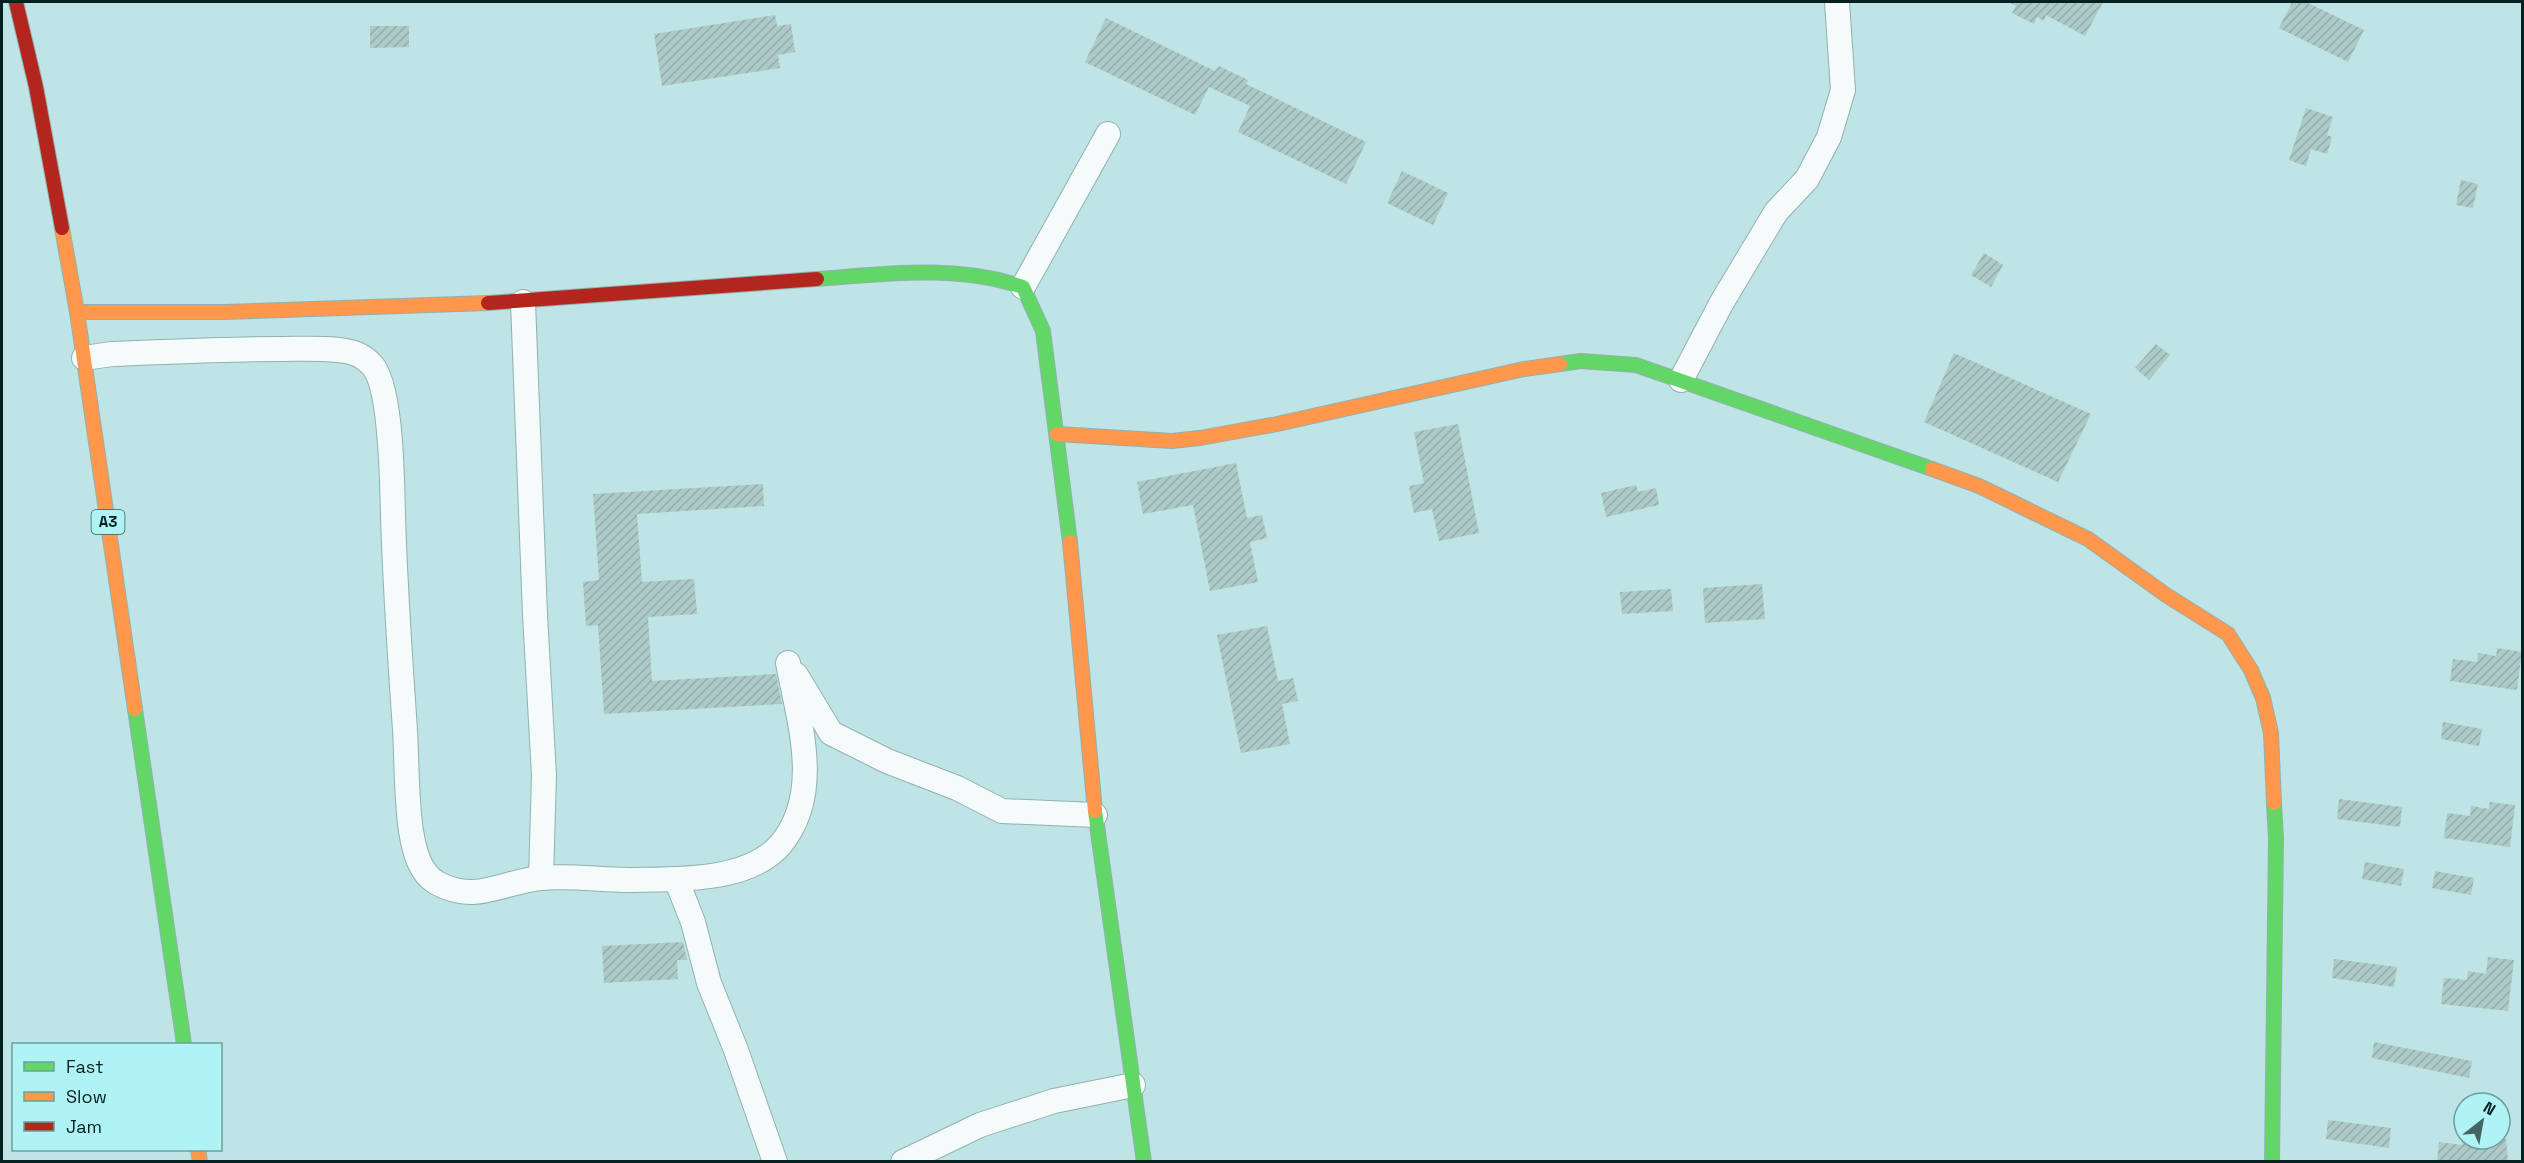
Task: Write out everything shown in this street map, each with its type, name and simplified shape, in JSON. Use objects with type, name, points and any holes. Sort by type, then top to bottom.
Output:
[{"type":"main road","name":"A3","points":[[16,2],[36,87],[77,312],[184,1043]]},
{"type":"main road","points":[[77,312],[224,312],[523,302],[692,286],[923,272],[1004,279],[1023,287],[1043,331],[1078,613],[1095,815],[1144,1161]]},
{"type":"main road","points":[[1057,434],[1172,441],[1200,438],[1277,424],[1524,369],[1581,362],[1636,365],[1979,486],[2088,539],[2228,634],[2251,670],[2263,698],[2271,733],[2276,838],[2272,1161]]},
{"type":"street","points":[[1681,380],[1722,302],[1776,212],[1807,179],[1829,137],[1842,90],[1837,2]]},
{"type":"street","points":[[1023,287],[1108,134]]},
{"type":"street","points":[[523,302],[535,615],[544,775],[541,878]]},
{"type":"street","points":[[84,358],[112,354],[302,349],[353,353],[374,366],[383,385],[392,467],[396,602],[411,830],[415,849],[425,875],[437,883],[458,891],[475,893],[541,878],[697,878],[742,869],[765,859],[782,843],[802,807],[806,784],[802,739],[788,663],[831,733],[887,760],[957,788],[1002,811],[1095,815]]},
{"type":"street","points":[[676,879],[693,922],[708,983],[736,1050],[775,1161]]},
{"type":"street","points":[[903,1161],[980,1125],[1054,1101],[1133,1085]]},
{"type":"building","points":[[2008,2],[2103,2],[2085,36],[2046,15],[2044,21],[2037,17],[2034,24],[2012,13],[2016,6]]},
{"type":"building","points":[[2292,2],[2306,2],[2364,30],[2348,62],[2279,28]]},
{"type":"building","points":[[775,15],[777,26],[791,24],[795,52],[778,55],[780,68],[662,86],[654,34]]},
{"type":"building","points":[[1106,18],[1215,71],[1219,66],[1248,80],[1246,84],[1366,142],[1346,184],[1238,132],[1250,106],[1209,87],[1195,115],[1085,62]]},
{"type":"building","points":[[370,26],[409,26],[409,47],[370,48]]},
{"type":"building","points":[[2306,108],[2333,117],[2327,135],[2332,137],[2327,154],[2311,149],[2306,166],[2289,160]]},
{"type":"building","points":[[1402,171],[1448,193],[1433,225],[1387,203]]},
{"type":"building","points":[[2461,180],[2478,184],[2473,208],[2456,205]]},
{"type":"building","points":[[1984,253],[2003,265],[1991,287],[1971,275]]},
{"type":"building","points":[[2156,344],[2170,355],[2149,380],[2135,368]]},
{"type":"building","points":[[1954,353],[2091,414],[2058,482],[1924,422]]},
{"type":"building","points":[[1458,424],[1479,533],[1439,541],[1432,509],[1414,513],[1409,486],[1424,483],[1414,432]]},
{"type":"building","points":[[1236,463],[1247,518],[1262,515],[1267,538],[1250,542],[1258,582],[1210,591],[1193,505],[1143,514],[1137,482]]},
{"type":"building","points":[[763,484],[764,506],[637,514],[642,582],[694,579],[697,614],[648,617],[652,681],[776,674],[782,704],[604,714],[598,625],[586,626],[583,582],[599,580],[593,494]]},
{"type":"building","points":[[1636,485],[1638,492],[1656,488],[1659,505],[1606,517],[1601,493]]},
{"type":"building","points":[[1762,584],[1765,619],[1705,623],[1703,588]]},
{"type":"building","points":[[1671,589],[1673,611],[1622,614],[1620,592]]},
{"type":"building","points":[[1267,626],[1278,681],[1293,678],[1298,701],[1282,704],[1290,744],[1241,753],[1217,635]]},
{"type":"building","points":[[2497,648],[2522,652],[2517,690],[2450,681],[2453,659],[2477,662],[2478,653],[2496,656]]},
{"type":"building","points":[[2443,722],[2482,729],[2479,746],[2441,739]]},
{"type":"building","points":[[2339,799],[2402,807],[2400,827],[2337,819]]},
{"type":"building","points":[[2490,802],[2515,805],[2510,847],[2444,838],[2447,813],[2470,816],[2471,806],[2489,809]]},
{"type":"building","points":[[2365,862],[2404,869],[2401,886],[2362,879]]},
{"type":"building","points":[[2435,871],[2474,878],[2471,895],[2432,888]]},
{"type":"building","points":[[683,942],[687,960],[677,960],[678,979],[604,983],[602,946]]},
{"type":"building","points":[[2488,957],[2514,960],[2508,1011],[2441,1004],[2444,978],[2467,980],[2468,971],[2486,974]]},
{"type":"building","points":[[2334,959],[2397,967],[2394,987],[2332,978]]},
{"type":"building","points":[[2374,1042],[2472,1061],[2469,1078],[2372,1058]]},
{"type":"building","points":[[2328,1120],[2391,1128],[2389,1148],[2326,1139]]},
{"type":"building","points":[[2439,1142],[2452,1144],[2452,1151],[2507,1151],[2508,1161],[2437,1161]]},
{"type":"traffic: fast","points":[[817,279],[895,273],[947,273],[972,275],[1023,287],[1043,331],[1070,542]]},
{"type":"traffic: fast","points":[[1560,364],[1581,361],[1636,365],[1932,469]]},
{"type":"traffic: fast","points":[[135,709],[184,1043]]},
{"type":"traffic: fast","points":[[2272,1162],[2276,838],[2274,803]]},
{"type":"traffic: fast","points":[[1095,811],[1144,1162]]},
{"type":"traffic: slow","points":[[62,228],[77,312],[135,709]]},
{"type":"traffic: slow","points":[[77,312],[224,312],[488,303]]},
{"type":"traffic: slow","points":[[1057,434],[1172,441],[1200,438],[1277,424],[1524,369],[1560,364]]},
{"type":"traffic: slow","points":[[1932,469],[1979,486],[2088,539],[2166,595],[2228,634],[2251,670],[2263,698],[2271,733],[2274,803]]},
{"type":"traffic: slow","points":[[1070,542],[1095,811]]},
{"type":"traffic: slow","points":[[198,1151],[200,1162]]},
{"type":"traffic: jam","points":[[16,2],[36,87],[62,228]]},
{"type":"traffic: jam","points":[[488,303],[817,279]]}]
